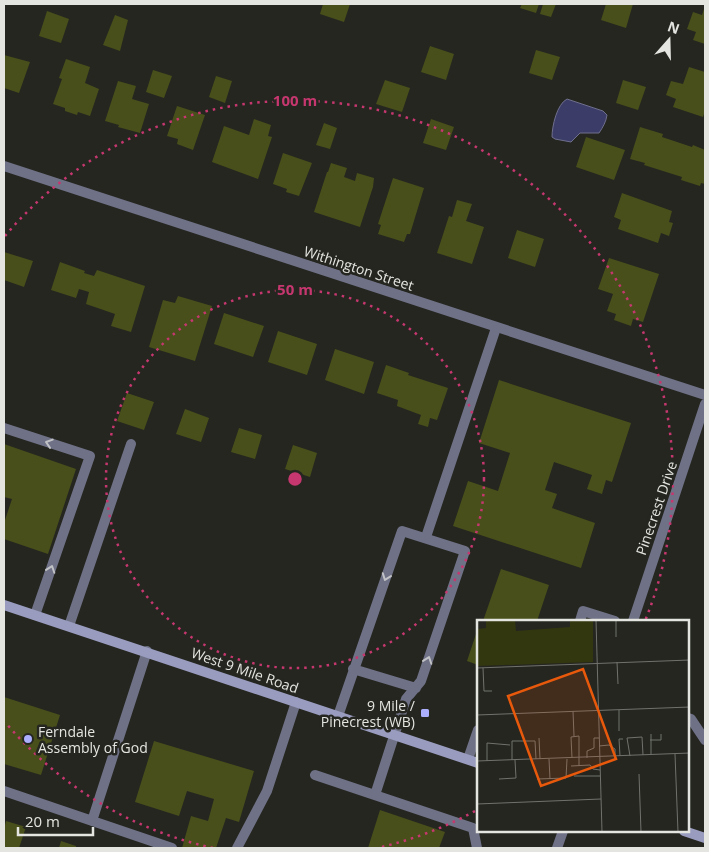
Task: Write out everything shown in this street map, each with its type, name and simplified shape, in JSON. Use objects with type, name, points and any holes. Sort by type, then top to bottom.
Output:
[{"type":"main road","name":"West 9 Mile Road","points":[[4,605],[473,761]]},
{"type":"main road","points":[[688,832],[705,837]]},
{"type":"street","name":"Withington Street","points":[[4,166],[705,395]]},
{"type":"street","points":[[426,537],[496,328]]},
{"type":"street","name":"Pinecrest Drive","points":[[633,620],[705,404]]},
{"type":"street","points":[[4,428],[90,456],[36,615]]},
{"type":"street","points":[[69,626],[131,444]]},
{"type":"street","points":[[338,716],[402,531],[426,537],[465,551],[421,682],[406,698],[376,795]]},
{"type":"street","points":[[580,620],[583,611],[612,620]]},
{"type":"street","points":[[92,821],[147,652]]},
{"type":"street","points":[[354,668],[416,688]]},
{"type":"street","points":[[237,848],[267,791],[296,702]]},
{"type":"street","points":[[689,718],[705,740]]},
{"type":"street","points":[[473,761],[477,736]]},
{"type":"street","points":[[315,775],[473,828],[477,848]]},
{"type":"street","points":[[4,791],[172,848]]},
{"type":"street","points":[[557,848],[563,832]]},
{"type":"shaded area","points":[[567,99],[603,111],[607,115],[599,133],[580,133],[571,142],[552,137],[554,121],[558,110]]},
{"type":"building","points":[[323,4],[350,4],[344,22],[320,14]]},
{"type":"building","points":[[522,4],[539,4],[536,13],[520,8]]},
{"type":"building","points":[[543,4],[556,4],[551,17],[540,14]]},
{"type":"building","points":[[606,4],[633,4],[626,28],[601,20]]},
{"type":"building","points":[[705,6],[705,44],[693,40],[696,32],[687,29],[693,12],[702,15]]},
{"type":"building","points":[[47,11],[69,19],[61,43],[39,36]]},
{"type":"building","points":[[115,15],[128,20],[120,51],[103,45]]},
{"type":"building","points":[[430,46],[454,54],[446,80],[421,72]]},
{"type":"building","points":[[536,50],[560,57],[552,80],[529,73]]},
{"type":"building","points":[[4,55],[30,62],[19,93],[4,88]]},
{"type":"building","points":[[66,59],[90,67],[85,83],[99,89],[90,116],[78,112],[77,115],[53,104],[62,79],[59,78]]},
{"type":"building","points":[[689,67],[705,72],[705,111],[703,117],[673,107],[676,99],[666,95],[671,81],[683,84]]},
{"type":"building","points":[[153,70],[172,76],[164,98],[146,92]]},
{"type":"building","points":[[216,76],[232,81],[225,103],[209,97]]},
{"type":"building","points":[[385,80],[410,88],[402,112],[376,104]]},
{"type":"building","points":[[623,80],[646,87],[638,110],[616,103]]},
{"type":"building","points":[[118,81],[136,86],[132,99],[149,104],[140,133],[105,121]]},
{"type":"building","points":[[177,106],[205,115],[193,150],[177,144],[178,139],[167,136]]},
{"type":"building","points":[[254,119],[271,125],[268,136],[272,137],[258,179],[212,162],[224,126],[249,135]]},
{"type":"building","points":[[431,119],[454,127],[446,150],[423,143]]},
{"type":"building","points":[[324,123],[337,128],[330,149],[316,145]]},
{"type":"building","points":[[640,127],[663,134],[662,137],[705,150],[705,184],[701,183],[700,186],[681,180],[682,177],[630,159]]},
{"type":"building","points":[[586,137],[625,150],[614,180],[576,167]]},
{"type":"building","points":[[283,153],[312,163],[299,196],[286,192],[287,189],[273,184]]},
{"type":"building","points":[[331,163],[347,168],[344,177],[355,181],[357,173],[374,178],[373,187],[360,227],[314,212]]},
{"type":"building","points":[[393,178],[424,188],[410,234],[407,234],[404,242],[378,234],[381,225],[378,224]]},
{"type":"building","points":[[622,193],[672,211],[669,222],[673,223],[669,236],[661,233],[658,243],[618,229],[621,220],[614,217]]},
{"type":"building","points":[[457,200],[472,204],[466,221],[484,227],[472,264],[437,253],[449,216],[452,217]]},
{"type":"building","points":[[517,230],[544,239],[535,267],[508,258]]},
{"type":"building","points":[[4,252],[33,261],[24,287],[4,280]]},
{"type":"building","points":[[609,258],[659,274],[643,322],[633,319],[631,326],[614,320],[616,314],[607,311],[613,294],[598,289]]},
{"type":"building","points":[[60,262],[94,276],[97,270],[145,286],[131,332],[111,326],[115,314],[86,304],[89,292],[79,289],[76,298],[51,290]]},
{"type":"building","points":[[178,296],[212,306],[195,361],[149,347],[163,300],[175,303]]},
{"type":"building","points":[[224,313],[264,326],[253,357],[214,344]]},
{"type":"building","points":[[278,331],[317,344],[307,375],[268,362]]},
{"type":"building","points":[[335,349],[374,362],[364,394],[325,380]]},
{"type":"building","points":[[386,365],[409,373],[408,375],[448,388],[437,420],[430,418],[428,427],[418,424],[421,415],[397,406],[398,400],[377,393]]},
{"type":"building","points":[[499,380],[631,423],[612,482],[606,480],[602,494],[587,489],[592,475],[554,462],[545,490],[557,494],[552,508],[595,523],[581,568],[453,526],[468,481],[498,491],[510,453],[479,443]]},
{"type":"building","points":[[127,393],[154,402],[144,430],[117,421]]},
{"type":"building","points":[[185,409],[209,418],[201,442],[176,434]]},
{"type":"building","points":[[239,428],[262,435],[255,459],[231,452]]},
{"type":"building","points":[[4,444],[76,469],[48,554],[4,539],[4,523],[12,499],[4,497]]},
{"type":"building","points":[[293,445],[317,453],[310,477],[285,469]]},
{"type":"building","points":[[501,569],[549,585],[537,620],[483,620]]},
{"type":"building","points":[[477,631],[477,665],[467,661]]},
{"type":"building","name":"Ferndale Assembly of God","points":[[4,697],[60,715],[41,775],[4,764]]},
{"type":"building","points":[[154,741],[254,771],[239,822],[226,818],[216,848],[182,848],[191,816],[208,821],[214,799],[187,791],[179,816],[135,802]]},
{"type":"building","points":[[380,810],[445,832],[439,848],[368,848]]},
{"type":"building","points":[[6,821],[26,827],[19,848],[4,848]]},
{"type":"building","points":[[61,841],[76,846],[76,848],[59,848]]},
{"type":"place","name":"9 Mile / Pinecrest (WB)","points":[[425,713]]},
{"type":"place","name":"Ferndale Assembly of God","points":[[28,739]]}]
